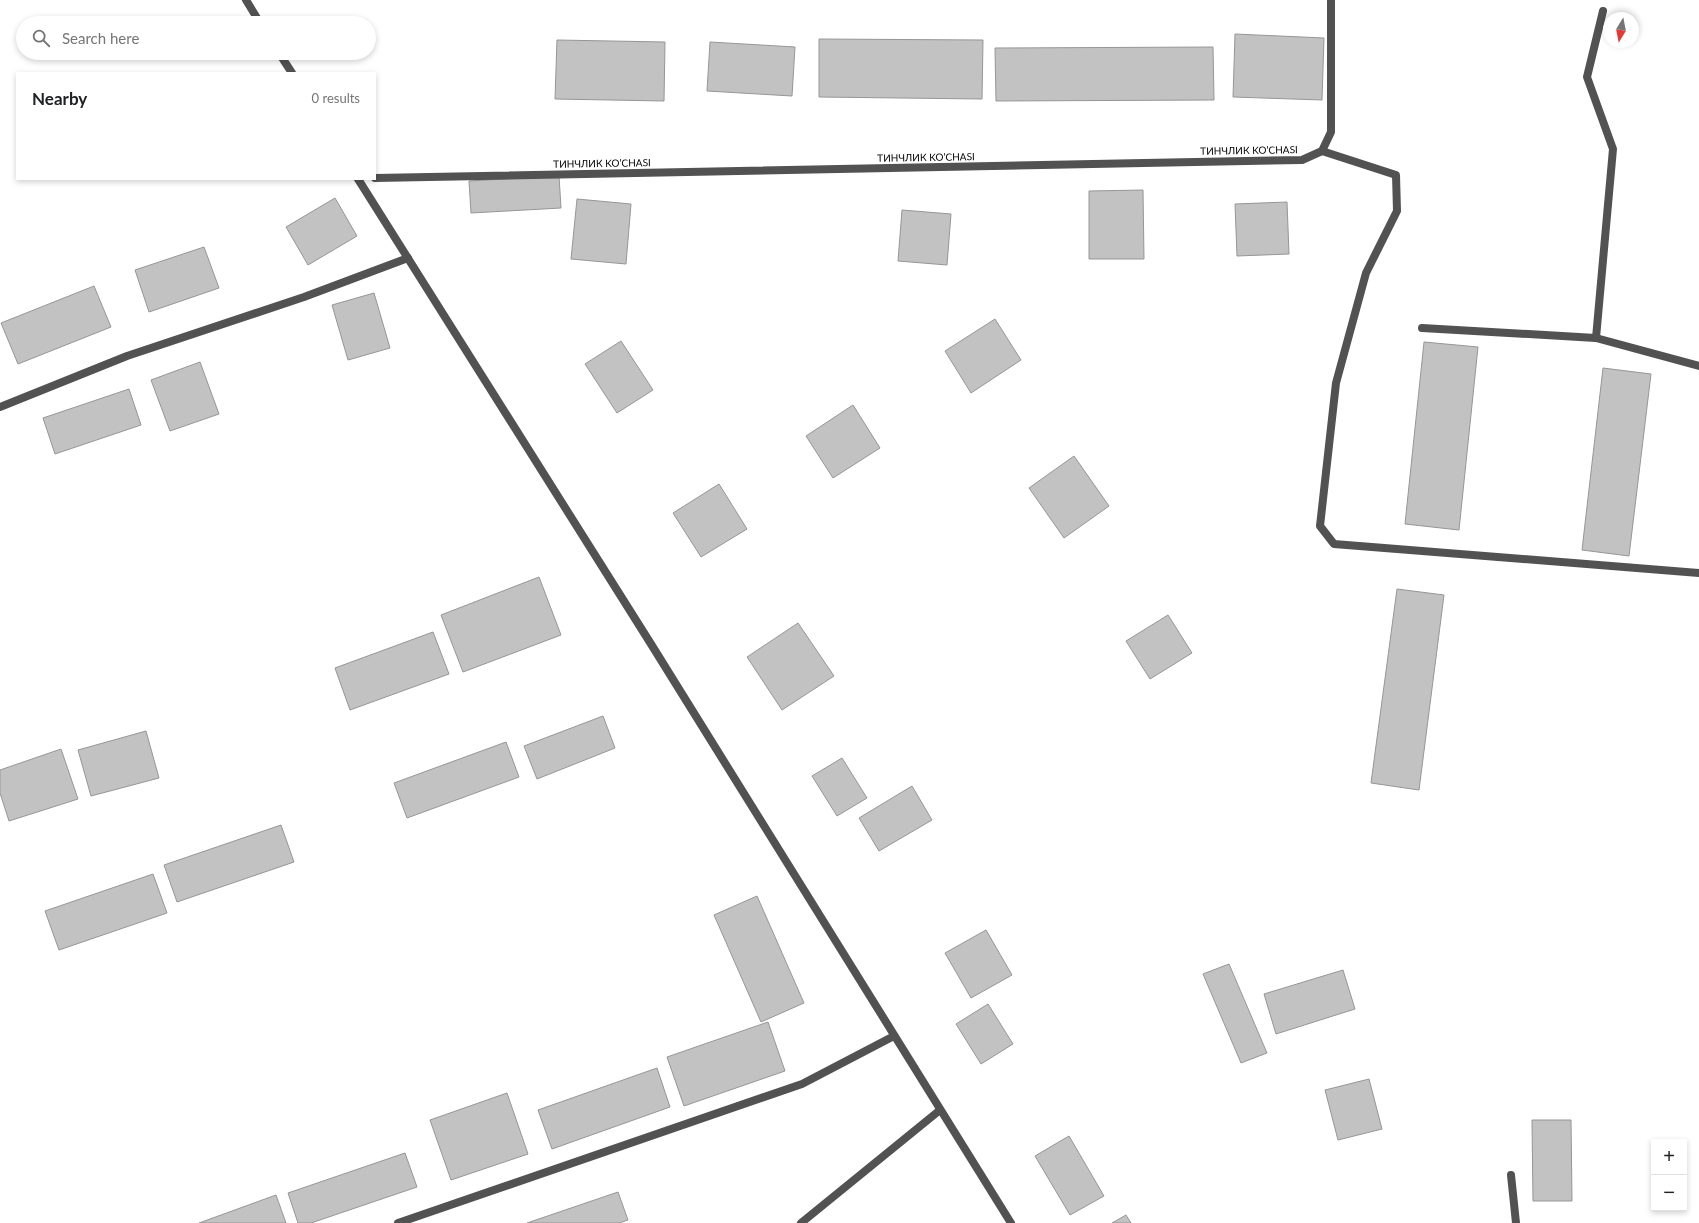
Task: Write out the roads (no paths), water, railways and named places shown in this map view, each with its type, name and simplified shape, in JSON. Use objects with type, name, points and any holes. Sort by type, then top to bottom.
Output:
[{"type":"street","points":[[246,0],[256,16]]},
{"type":"street","points":[[1330,0],[1330,132],[1322,151],[1396,175],[1397,211],[1366,273],[1336,383],[1320,526],[1334,544],[1699,573]]},
{"type":"street","points":[[1596,338],[1613,149],[1587,77],[1603,11]]},
{"type":"street","points":[[284,60],[291,72]]},
{"type":"street","name":"ТИНЧЛИК KO’CHASI","points":[[376,178],[1302,160],[1322,151]]},
{"type":"street","points":[[359,180],[1011,1223]]},
{"type":"street","points":[[0,407],[127,356],[304,297],[408,258]]},
{"type":"street","points":[[1422,328],[1596,338],[1699,366]]},
{"type":"street","points":[[398,1223],[802,1084],[894,1036]]},
{"type":"street","points":[[801,1223],[940,1110]]},
{"type":"street","points":[[1511,1175],[1516,1223]]}]
